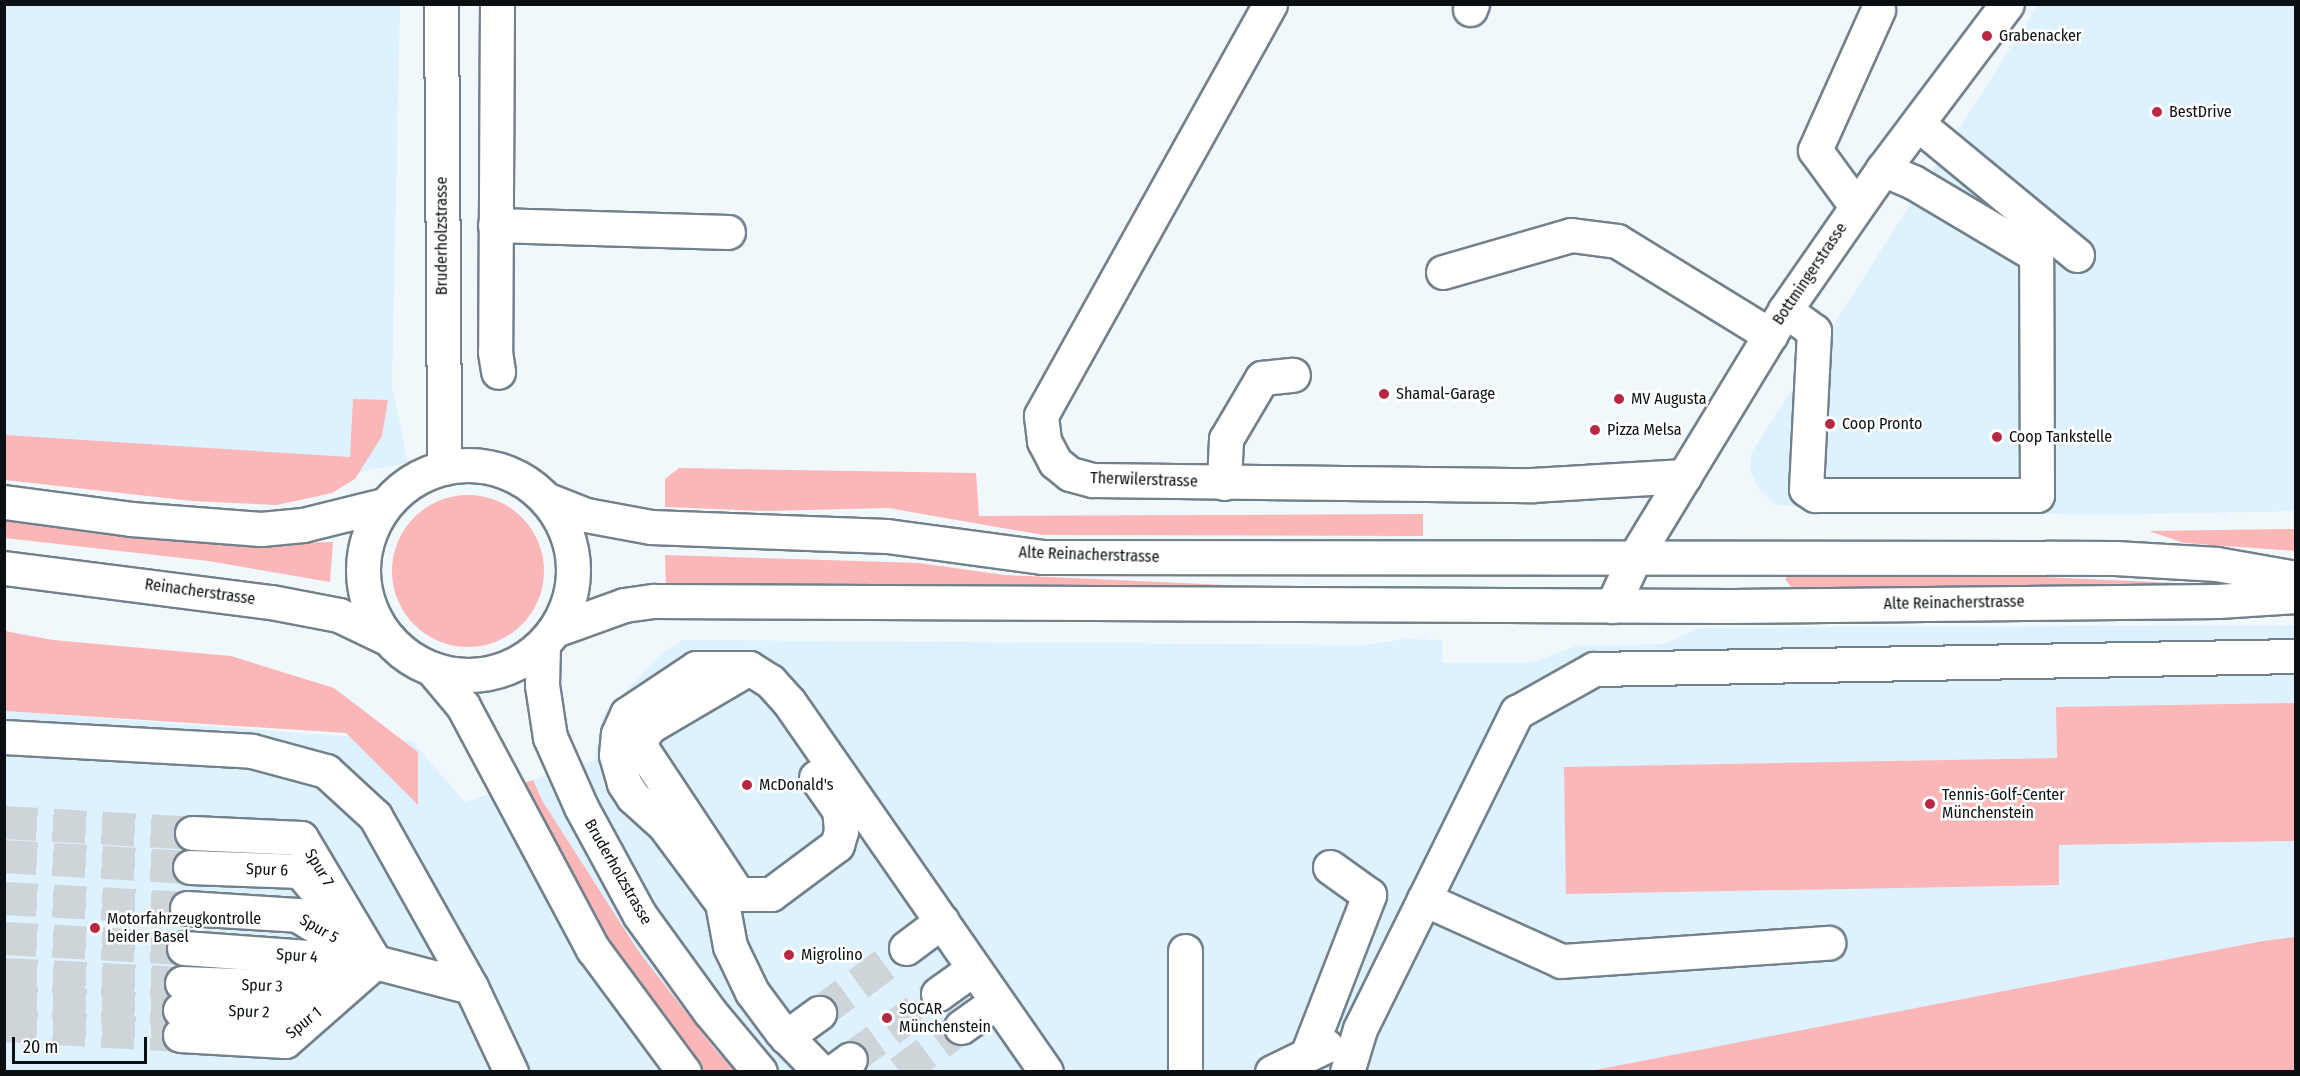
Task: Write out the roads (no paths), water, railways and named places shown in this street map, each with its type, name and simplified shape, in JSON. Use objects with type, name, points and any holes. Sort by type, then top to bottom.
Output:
[{"type":"main road","name":"Bruderholzstrasse","points":[[441,4],[444,468]]},
{"type":"main road","points":[[497,4],[495,352],[498,372]]},
{"type":"main road","name":"Therwilerstrasse","points":[[1269,4],[1041,416],[1044,441],[1055,462],[1070,474],[1094,480],[1224,483],[1532,485],[1599,483],[1685,476]]},
{"type":"main road","name":"Bottmingerstrasse","points":[[1635,557],[1778,322],[1856,206],[2007,4]]},
{"type":"main road","points":[[1856,206],[1815,150],[1878,10]]},
{"type":"main road","points":[[1918,124],[2078,255]]},
{"type":"main road","points":[[1443,272],[1571,235],[1617,241],[1778,322],[1814,331],[1806,489],[1815,495],[2037,495],[2036,255],[1913,182],[1883,169]]},
{"type":"main road","points":[[495,225],[728,232]]},
{"type":"main road","points":[[1224,483],[1226,439],[1262,378],[1293,375]]},
{"type":"main road","points":[[483,467],[520,477],[548,500],[568,537],[573,563],[566,611],[549,637],[504,669],[457,674],[432,669],[399,650],[375,617],[363,580],[368,539],[384,506],[404,487],[444,468],[483,467]]},
{"type":"main road","name":"Alte Reinacherstrasse","points":[[548,500],[586,515],[651,527],[887,536],[1042,557],[2115,558],[2217,564],[2295,578]]},
{"type":"main road","points":[[4,502],[131,519],[261,529],[303,525],[384,506]]},
{"type":"main road","points":[[1612,606],[1635,557]]},
{"type":"main road","name":"Reinacherstrasse","points":[[4,568],[272,602],[339,615],[389,639]]},
{"type":"main road","name":"Alte Reinacherstrasse","points":[[549,637],[624,605],[654,601],[1612,606],[2218,601],[2295,596]]},
{"type":"main road","name":"Bruderholzstrasse","points":[[549,637],[542,685],[548,729],[581,807],[639,914],[710,1012],[760,1071]]},
{"type":"main road","points":[[1347,1071],[1360,1029],[1517,712],[1594,669],[2295,656]]},
{"type":"main road","points":[[835,1067],[786,1036],[752,992],[730,946],[722,903],[664,825],[633,797],[616,755],[623,724],[640,702],[696,668],[749,668],[770,681],[789,702],[1046,1071]]},
{"type":"main road","points":[[749,668],[650,726],[641,738],[642,749],[738,894],[771,894],[837,845],[841,831],[839,810],[786,733],[783,720],[789,702]]},
{"type":"main road","points":[[432,669],[463,706],[593,949],[684,1071]]},
{"type":"main road","points":[[4,737],[252,751],[326,771],[375,816],[471,987],[511,1071]]},
{"type":"main road","name":"Spur 7","points":[[192,833],[301,838],[375,962]]},
{"type":"main road","name":"Spur 6","points":[[190,867],[300,871],[375,962]]},
{"type":"main road","points":[[1307,1055],[1369,895],[1330,867]]},
{"type":"main road","points":[[1424,899],[1561,961],[1828,943]]},
{"type":"main road","name":"Spur 5","points":[[187,908],[297,915],[375,962]]},
{"type":"main road","points":[[906,948],[942,921]]},
{"type":"main road","name":"Spur 4","points":[[184,948],[375,962]]},
{"type":"main road","points":[[1185,951],[1185,1071]]},
{"type":"main road","points":[[375,962],[471,987]]},
{"type":"main road","name":"Spur 2","points":[[180,1010],[289,1014],[375,962]]},
{"type":"main road","points":[[938,994],[974,968]]},
{"type":"main road","points":[[961,1027],[997,1001]]},
{"type":"main road","points":[[786,1036],[819,1013]]},
{"type":"main road","points":[[1272,1071],[1360,1029]]},
{"type":"tunnel","points":[[4,822],[192,833]]},
{"type":"tunnel","points":[[4,856],[190,867]]},
{"type":"tunnel","points":[[4,898],[187,908]]},
{"type":"tunnel","points":[[4,938],[184,948]]},
{"type":"tunnel","points":[[819,1013],[906,948]]},
{"type":"tunnel","points":[[4,974],[182,983]]},
{"type":"tunnel","points":[[850,1059],[938,994]]},
{"type":"tunnel","points":[[4,1000],[180,1010]]},
{"type":"tunnel","points":[[4,1025],[180,1035]]},
{"type":"tunnel","points":[[900,1072],[961,1027]]},
{"type":"place","name":"Grabenacker","points":[[1987,36]]},
{"type":"place","name":"BestDrive","points":[[2157,112]]},
{"type":"place","name":"Shamal-Garage","points":[[1384,394]]},
{"type":"place","name":"MV Augusta","points":[[1619,399]]},
{"type":"place","name":"Coop Pronto","points":[[1830,424]]},
{"type":"place","name":"Pizza Melsa","points":[[1595,430]]},
{"type":"place","name":"Coop Tankstelle","points":[[1997,437]]},
{"type":"place","name":"McDonald's","points":[[747,785]]},
{"type":"place","name":"Tennis-Golf-Center Münchenstein","points":[[1930,804]]},
{"type":"place","name":"Motorfahrzeugkontrolle beider Basel","points":[[95,928]]},
{"type":"place","name":"Migrolino","points":[[789,955]]},
{"type":"place","name":"SOCAR Münchenstein","points":[[887,1018]]}]
